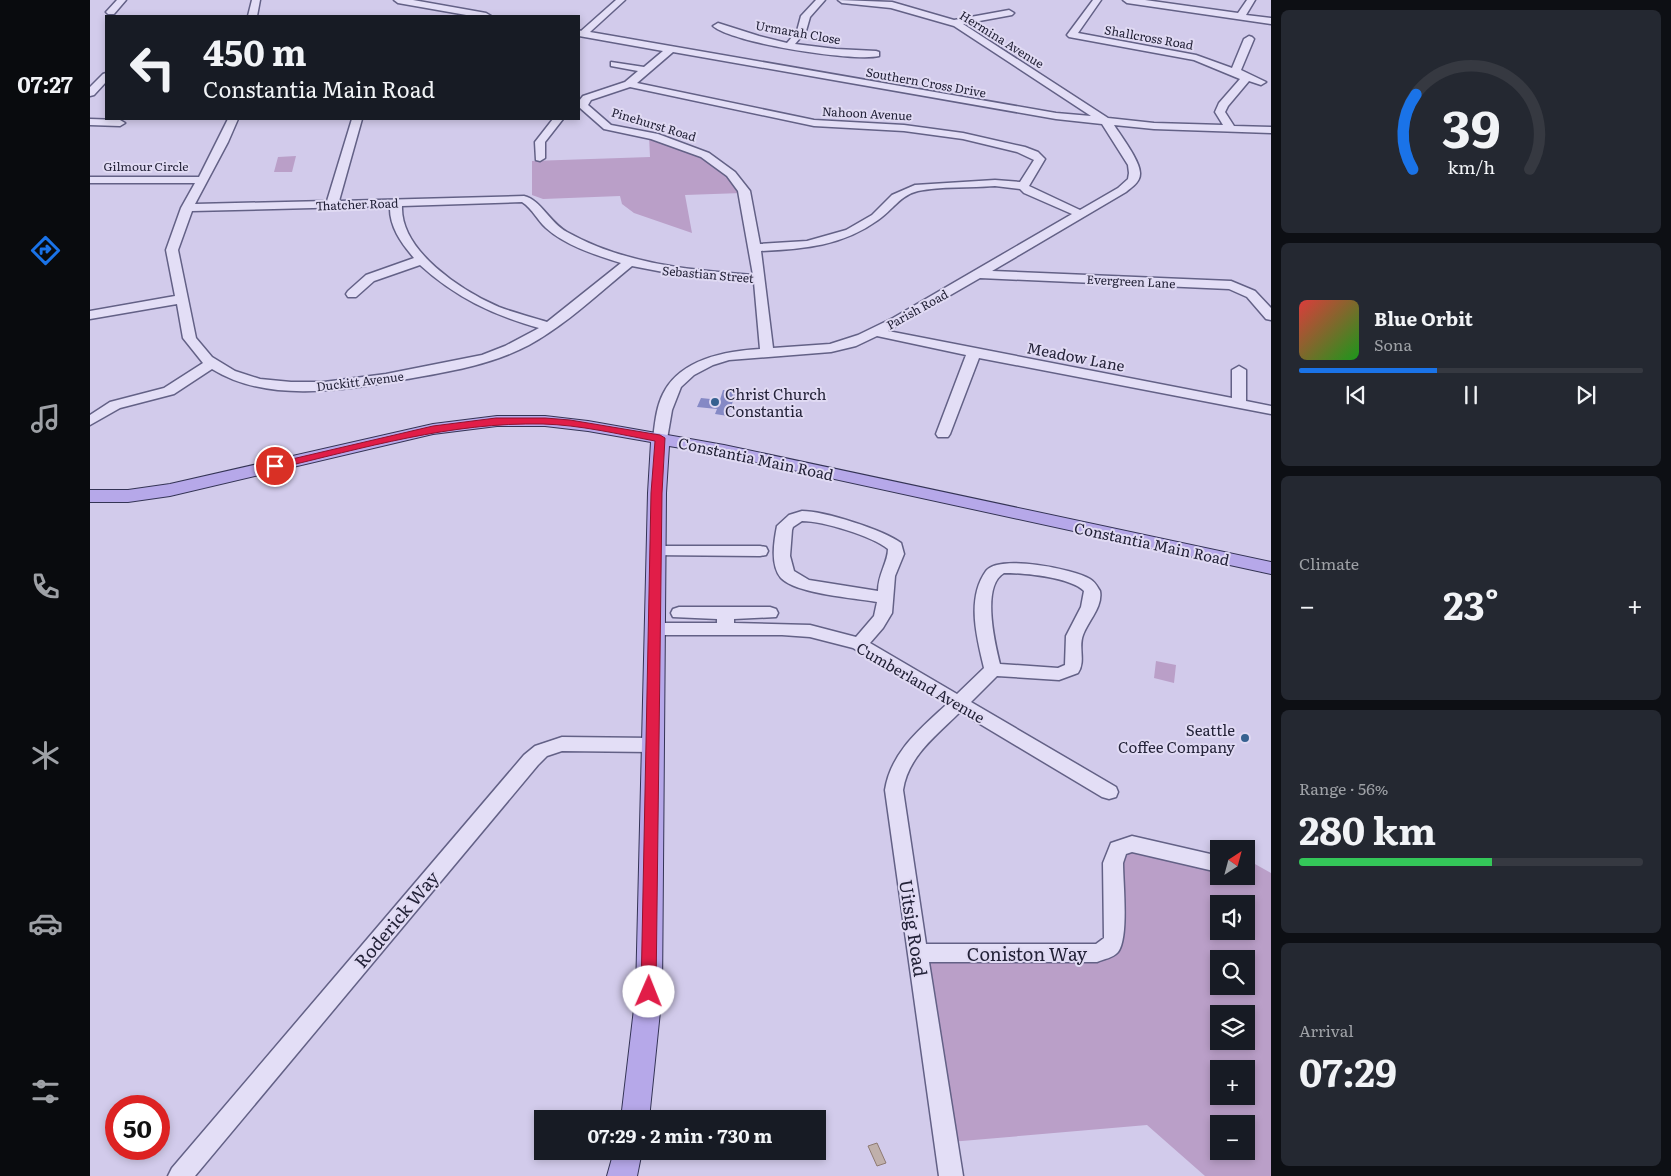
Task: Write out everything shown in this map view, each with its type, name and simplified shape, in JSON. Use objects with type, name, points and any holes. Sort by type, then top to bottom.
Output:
[{"type":"main road","name":"Constantia Main Road","points":[[90,496],[128,496],[170,490],[433,428],[473,423],[545,421],[588,426],[732,452],[1271,568]]},
{"type":"main road","points":[[636,1110],[649,992],[657,493],[660,438]]},
{"type":"main road","points":[[622,1176],[626,1160]]},
{"type":"street","points":[[110,12],[122,0]]},
{"type":"street","points":[[253,15],[256,0]]},
{"type":"street","points":[[398,0],[480,15]]},
{"type":"street","points":[[581,33],[621,0]]},
{"type":"street","points":[[790,45],[801,31],[806,16],[820,0]]},
{"type":"street","name":"Hermina Avenue","points":[[842,0],[892,5],[963,27],[1108,123]]},
{"type":"street","name":"Shallcross Road","points":[[1097,0],[1072,35],[1202,60],[1261,82]]},
{"type":"street","points":[[1127,0],[1271,21]]},
{"type":"street","points":[[1240,17],[1251,0]]},
{"type":"street","points":[[954,23],[1010,13]]},
{"type":"street","name":"Urmarah Close","points":[[718,26],[745,36],[790,45],[830,52],[876,54]]},
{"type":"street","name":"Southern Cross Drive","points":[[581,33],[1004,108],[1108,123],[1271,130]]},
{"type":"street","points":[[1231,129],[1220,112],[1223,105],[1246,79],[1236,71],[1249,39]]},
{"type":"street","name":"Pinehurst Road","points":[[670,49],[628,84],[588,98],[581,105],[606,126],[654,136],[684,146],[714,160],[731,174],[744,192],[746,199],[760,279],[767,352]]},
{"type":"street","points":[[614,64],[646,70]]},
{"type":"street","points":[[90,94],[105,77]]},
{"type":"street","name":"Nahoon Avenue","points":[[628,84],[814,122],[839,126],[918,129],[1013,146],[1033,152],[1040,159],[1023,186]]},
{"type":"street","name":"Duckitt Avenue","points":[[233,120],[224,142],[187,208],[172,250],[190,338],[202,356],[212,363],[244,378],[293,386],[332,386],[386,379],[472,362],[510,350],[548,326],[629,262]]},
{"type":"street","points":[[332,204],[357,120]]},
{"type":"street","points":[[540,158],[540,142],[557,120]]},
{"type":"street","points":[[90,122],[120,123]]},
{"type":"street","name":"Parish Road","points":[[660,438],[667,398],[674,385],[685,375],[707,362],[719,358],[767,352],[827,349],[846,344],[876,332],[1122,190],[1133,180],[1135,173],[1133,164],[1108,123]]},
{"type":"street","name":"Gilmour Circle","points":[[90,180],[202,180]]},
{"type":"street","points":[[754,248],[808,245],[844,236],[866,225],[896,197],[915,188],[982,183],[1023,186],[1028,191],[1081,214]]},
{"type":"street","name":"Thatcher Road","points":[[187,208],[527,200]]},
{"type":"street","name":"Sebastian Street","points":[[527,200],[547,224],[563,234],[593,249],[629,262],[675,272],[760,279]]},
{"type":"street","points":[[396,202],[396,221],[421,260],[480,302],[548,326]]},
{"type":"street","points":[[352,294],[370,278],[421,260]]},
{"type":"street","points":[[992,266],[1007,275]]},
{"type":"street","name":"Evergreen Lane","points":[[979,274],[1231,285],[1251,294],[1271,316]]},
{"type":"street","points":[[90,315],[182,298]]},
{"type":"street","name":"Meadow Lane","points":[[876,332],[908,340],[1271,410]]},
{"type":"street","points":[[943,434],[974,352]]},
{"type":"street","points":[[90,421],[115,405],[169,391],[212,363]]},
{"type":"street","points":[[1239,370],[1239,404]]},
{"type":"street","points":[[859,644],[881,618],[885,598],[887,576],[896,553],[892,544],[877,536],[813,517],[798,517],[785,526],[782,542],[784,569],[787,575],[806,585],[885,598]]},
{"type":"street","points":[[656,551],[760,551]]},
{"type":"street","points":[[999,569],[1019,569],[1075,578],[1089,586],[1093,600],[1074,636],[1072,643],[1075,663],[1072,669],[1058,674],[993,670],[984,629],[985,593],[993,573],[999,569]]},
{"type":"street","points":[[679,613],[726,621],[770,613]]},
{"type":"street","name":"Cumberland Avenue","points":[[655,629],[726,621],[810,631],[859,644],[1109,792]]},
{"type":"street","name":"Uitsig Road","points":[[951,1176],[894,790],[902,762],[910,750],[993,670]]},
{"type":"street","name":"Roderick Way","points":[[180,1176],[531,760],[541,751],[562,744],[653,745]]},
{"type":"street","name":"Coniston Way","points":[[918,953],[1103,951],[1113,944],[1114,938],[1113,863],[1118,849],[1132,844],[1210,862]]},
{"type":"shaded area","points":[[649,136],[701,156],[722,171],[742,193],[685,195],[692,233],[634,213],[622,204],[620,196],[543,199],[532,195],[532,161],[650,157]]},
{"type":"shaded area","points":[[296,156],[292,172],[274,172],[278,157]]},
{"type":"shaded area","points":[[1156,661],[1176,665],[1174,683],[1154,678]]},
{"type":"shaded area","points":[[1118,849],[1210,856],[1210,885],[1255,885],[1255,864],[1271,873],[1271,1176],[1205,1176],[1147,1125],[950,1142],[918,953],[1103,951]]},
{"type":"shaded area","points":[[877,1143],[886,1163],[877,1166],[868,1146]]},
{"type":"building","name":"Christ Church Constantia","points":[[723,390],[736,392],[728,416],[715,414],[717,409],[697,407],[701,398],[720,400]]},
{"type":"place","name":"Christ Church Constantia","points":[[715,402]]},
{"type":"place","name":"Seattle Coffee Company","points":[[1245,738]]},
{"type":"route","points":[[275,466],[433,428],[496,421],[518,420],[570,423],[660,438],[657,493],[649,992]]}]
